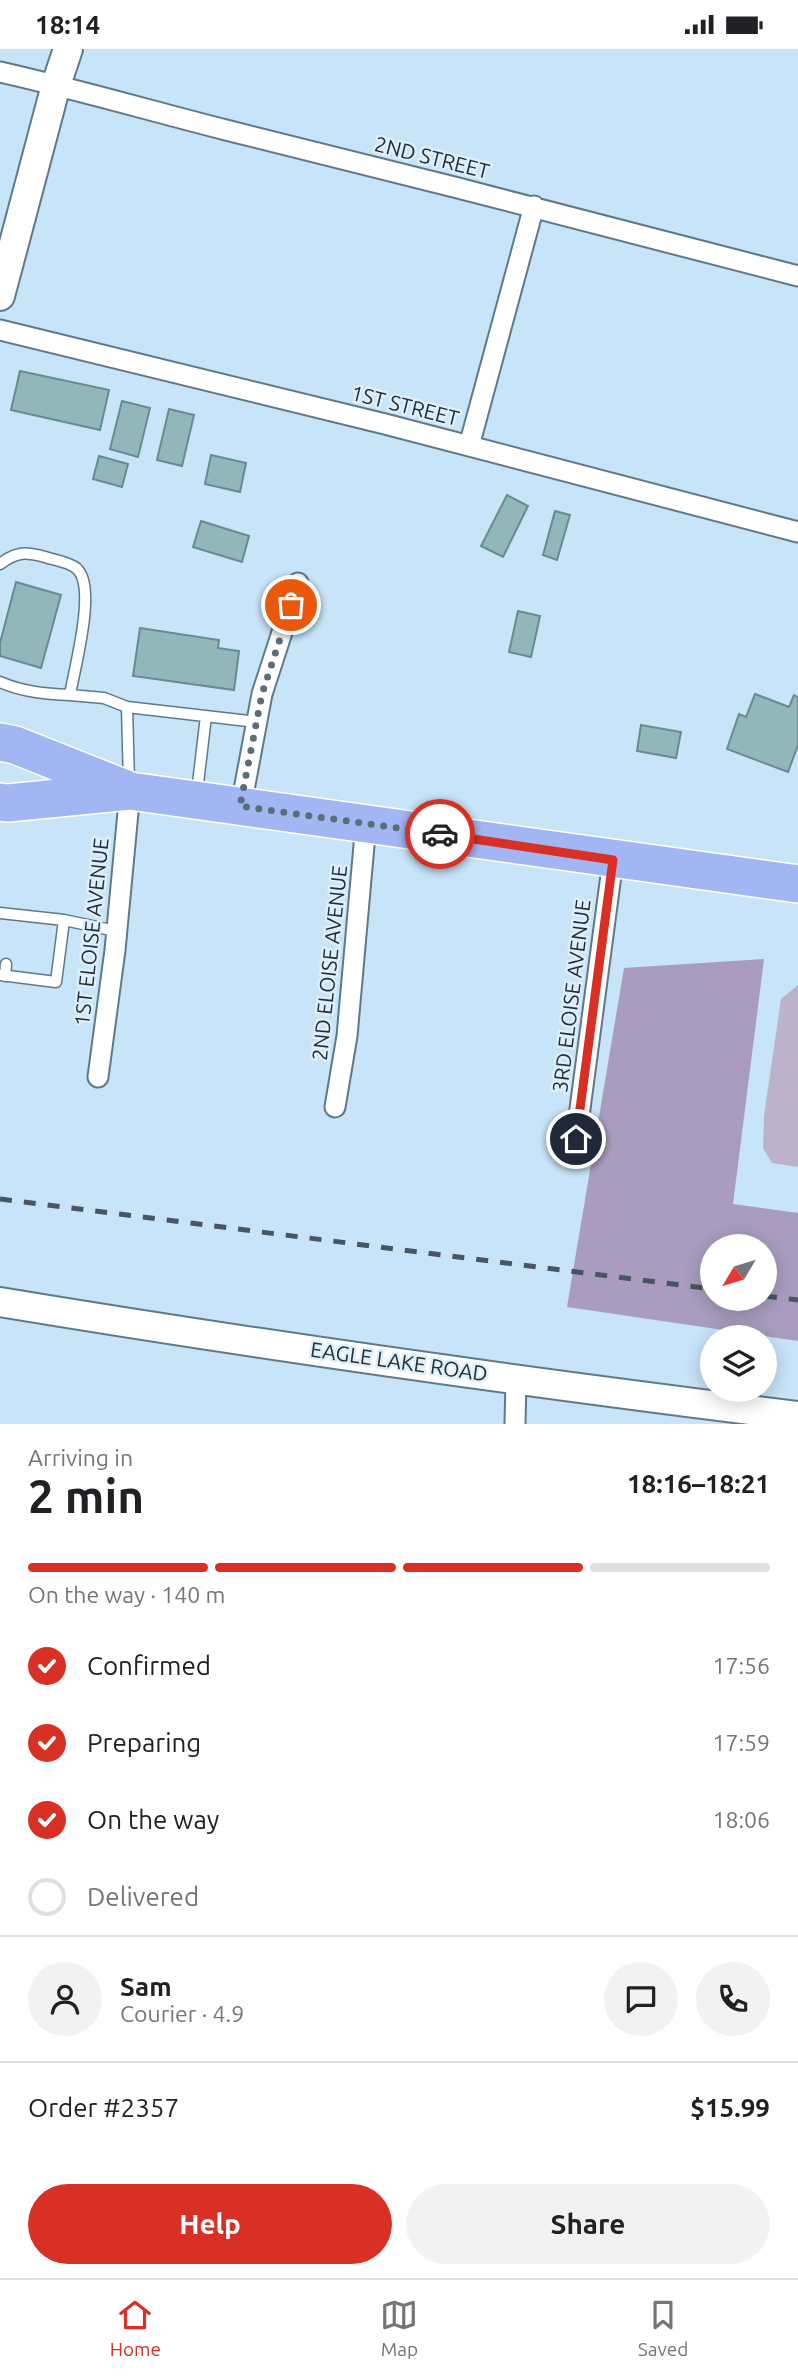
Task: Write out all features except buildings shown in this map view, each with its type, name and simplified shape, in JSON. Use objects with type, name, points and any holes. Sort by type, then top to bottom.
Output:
[{"type":"highway","points":[[0,742],[15,745],[130,791]]},
{"type":"highway","points":[[0,801],[8,803],[130,791],[798,884]]},
{"type":"street","points":[[0,296],[68,49]]},
{"type":"street","name":"2ND STREET","points":[[0,72],[798,276]]},
{"type":"street","points":[[469,446],[534,207]]},
{"type":"street","name":"1ST STREET","points":[[0,330],[469,446],[798,532]]},
{"type":"street","points":[[240,806],[262,694],[298,583]]},
{"type":"street","name":"1ST ELOISE AVENUE","points":[[98,1077],[130,791]]},
{"type":"street","name":"2ND ELOISE AVENUE","points":[[335,1107],[347,1036],[366,824]]},
{"type":"street","name":"3RD ELOISE AVENUE","points":[[576,1139],[613,860]]},
{"type":"street","name":"EAGLE LAKE ROAD","points":[[0,1302],[208,1336],[798,1416]]},
{"type":"street","points":[[515,1424],[516,1379]]},
{"type":"lane","points":[[0,563],[16,552],[26,552],[75,566],[84,577],[86,599],[70,695]]},
{"type":"lane","points":[[0,682],[14,688],[44,694],[104,698],[127,707],[257,722]]},
{"type":"lane","points":[[127,707],[130,791]]},
{"type":"lane","points":[[196,800],[206,716]]},
{"type":"lane","points":[[0,913],[13,920],[64,920],[116,931]]},
{"type":"lane","points":[[6,964],[3,975],[56,982],[64,920]]},
{"type":"shaded area","points":[[764,959],[733,1204],[798,1213],[798,1341],[777,1338],[777,1325],[700,1327],[567,1307],[624,968]]},
{"type":"shaded area","points":[[798,985],[798,1167],[772,1163],[763,1148],[764,1116],[781,999]]},
{"type":"railway","points":[[0,1199],[700,1287]]},
{"type":"railway","points":[[777,1297],[798,1300]]},
{"type":"way so far","points":[[291,605],[262,694],[240,806],[440,834]]},
{"type":"route","points":[[440,834],[613,860],[576,1139]]}]
